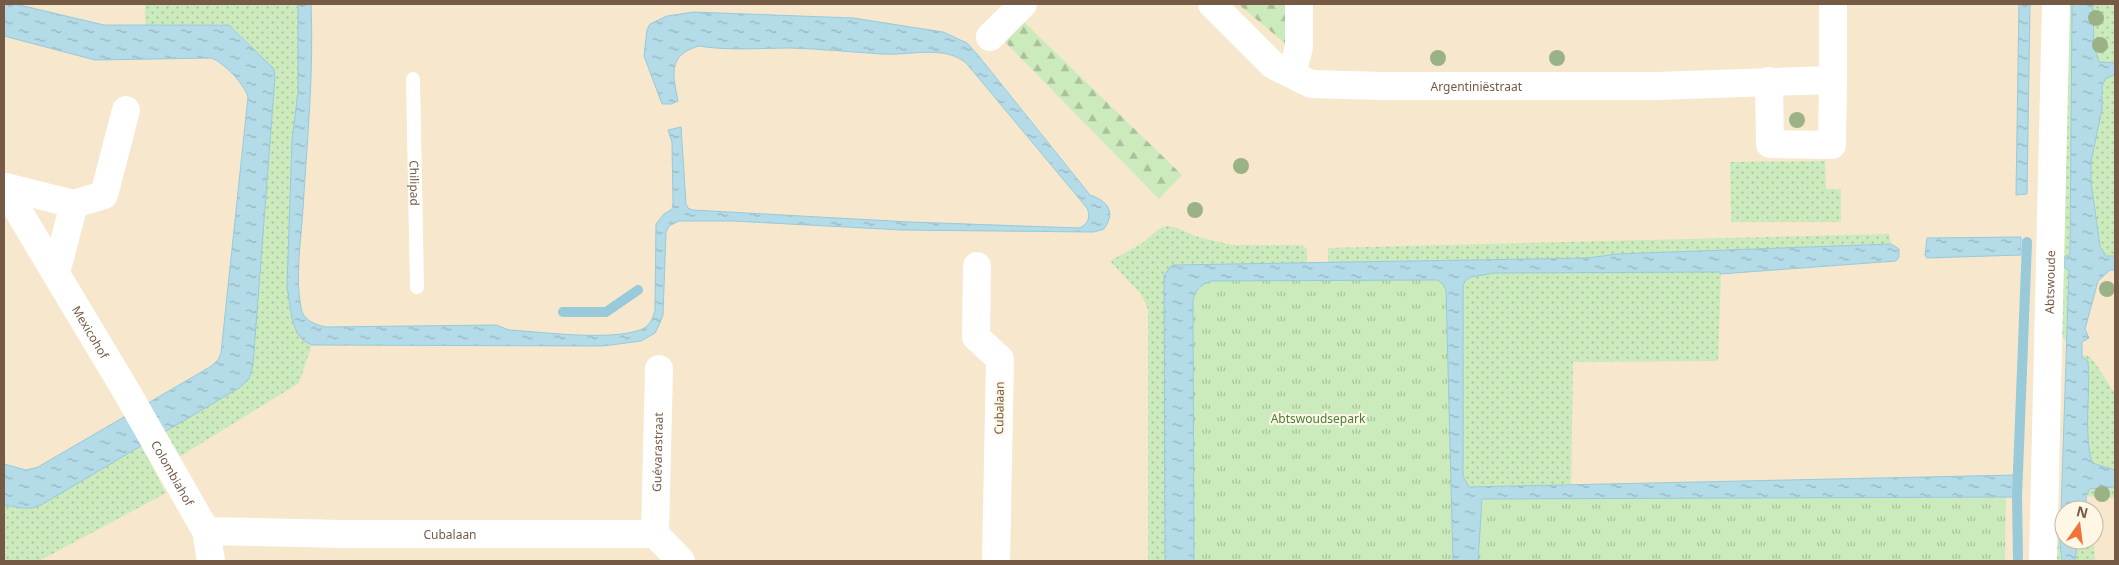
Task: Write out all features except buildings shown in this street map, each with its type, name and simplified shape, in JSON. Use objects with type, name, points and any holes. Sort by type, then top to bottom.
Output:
[{"type":"street","points":[[990,37],[1023,4]]},
{"type":"street","name":"Argentiniëstraat","points":[[1212,4],[1273,65],[1311,84],[1383,86],[1656,86],[1833,80]]},
{"type":"street","points":[[1292,74],[1299,47],[1299,4]]},
{"type":"street","points":[[1769,81],[1770,144],[1832,145],[1833,4]]},
{"type":"street","name":"Abtswoude","points":[[2043,561],[2056,4]]},
{"type":"street","name":"Mexicohof","points":[[5,187],[74,204],[104,195],[126,110]]},
{"type":"street","name":"Mexicohof","points":[[5,187],[125,389]]},
{"type":"street","points":[[56,273],[74,204]]},
{"type":"street","name":"Cubalaan","points":[[977,266],[976,338],[1000,358],[996,561]]},
{"type":"street","name":"Guévarastraat","points":[[655,534],[660,369]]},
{"type":"street","name":"Colombiahof","points":[[125,389],[206,530],[211,561]]},
{"type":"street","name":"Cubalaan","points":[[206,530],[344,534],[655,534]]},
{"type":"street","points":[[655,534],[681,561]]},
{"type":"lane","name":"Chilipad","points":[[413,79],[417,287]]},
{"type":"shaded area","points":[[4,4],[2115,4],[2115,561],[4,561]]},
{"type":"green space","points":[[145,4],[298,4],[298,92],[292,140],[287,287],[304,341],[312,345],[299,383],[179,457],[164,432],[252,371],[275,77],[274,69],[232,27],[223,24],[145,25]]},
{"type":"green space","points":[[1238,4],[1287,4],[1286,44]]},
{"type":"green space","points":[[2063,4],[2072,4],[2070,254],[2064,257],[2069,270],[2067,341],[2059,336]]},
{"type":"green space","points":[[2093,4],[2115,4],[2115,63],[2099,62],[2094,47]]},
{"type":"green space","points":[[1024,22],[1182,175],[1159,199],[1005,42]]},
{"type":"green space","points":[[2111,75],[2115,75],[2115,256],[2106,256],[2100,246],[2091,182],[2091,162],[2102,109],[2102,86]]},
{"type":"green space","points":[[1825,161],[1826,189],[1841,189],[1841,222],[1731,222],[1730,162]]},
{"type":"green space","points":[[1167,226],[1198,237],[1232,245],[1303,245],[1307,250],[1307,263],[1177,264],[1165,272],[1165,561],[1148,561],[1148,309],[1141,294],[1110,261],[1141,244],[1160,228]]},
{"type":"green space","points":[[1889,234],[1891,244],[1617,254],[1588,258],[1328,263],[1328,248]]},
{"type":"green space","name":"Abtswoudsepark","points":[[1449,269],[1457,493],[2006,487],[2005,561],[1179,561],[1181,274]]},
{"type":"green space","points":[[1721,272],[1718,361],[1573,362],[1571,484],[1469,488],[1463,476],[1463,286],[1468,279],[1495,273]]},
{"type":"green space","points":[[2085,355],[2090,357],[2096,364],[2115,394],[2115,470],[2092,463],[2088,438],[2088,361],[2082,357]]},
{"type":"green space","points":[[141,445],[166,493],[39,561],[4,561],[4,505],[32,508]]},
{"type":"green space","points":[[2115,487],[2115,498],[2086,496],[2087,492],[2095,488]]},
{"type":"green space","points":[[2054,513],[2054,550],[2062,550],[2062,561],[2052,561]]},
{"type":"green space","points":[[2077,550],[2094,550],[2095,561],[2075,561]]},
{"type":"water","points":[[4,4],[15,4],[104,25],[229,25],[274,69],[275,77],[253,365],[249,379],[239,388],[41,505],[32,508],[4,505],[4,464],[26,470],[38,467],[210,367],[218,360],[221,353],[248,97],[233,74],[222,64],[211,58],[95,60],[4,36]]},
{"type":"water","points":[[298,4],[311,4],[312,55],[298,284],[304,316],[322,326],[496,325],[509,330],[594,335],[611,335],[643,329],[650,322],[655,310],[656,224],[664,214],[672,209],[673,203],[672,142],[668,130],[681,127],[686,204],[692,210],[910,222],[1079,228],[1085,225],[1088,220],[1087,208],[967,64],[948,54],[927,52],[882,54],[802,48],[733,49],[699,46],[689,50],[677,61],[674,75],[678,101],[671,104],[662,104],[644,56],[647,30],[650,24],[667,16],[694,12],[853,18],[943,32],[967,43],[1090,195],[1106,204],[1110,212],[1108,223],[1104,229],[1094,232],[902,230],[733,221],[679,221],[669,226],[666,232],[663,315],[655,333],[641,341],[603,346],[312,345],[304,341],[297,333],[292,319],[287,287],[292,140],[298,92]]},
{"type":"water","points":[[2019,4],[2030,4],[2027,194],[2016,195]]},
{"type":"water","points":[[2072,4],[2093,4],[2094,47],[2099,62],[2115,63],[2115,75],[2106,78],[2102,86],[2102,109],[2091,162],[2091,182],[2100,246],[2106,256],[2115,256],[2115,270],[2110,270],[2098,281],[2085,329],[2089,338],[2082,342],[2082,357],[2088,361],[2088,438],[2092,463],[2115,470],[2115,487],[2090,489],[2086,496],[2086,500],[2061,500],[2069,270],[2064,267],[2064,257],[2070,254]]},
{"type":"water","points":[[2021,237],[2021,255],[1927,258],[1925,255],[1927,238]]},
{"type":"water","points":[[1891,244],[1899,249],[1899,257],[1896,261],[1720,274],[1720,272],[1495,273],[1471,277],[1465,281],[1463,286],[1463,476],[1469,487],[2016,475],[2017,497],[1482,499],[1478,561],[1453,561],[1446,290],[1442,283],[1437,280],[1212,281],[1200,287],[1193,300],[1194,561],[1165,561],[1164,275],[1172,265],[1588,258],[1617,254]]},
{"type":"water","points":[[2061,550],[2077,550],[2075,561],[2062,561]]},
{"type":"waterway","points":[[2018,558],[2017,497],[2027,242]]},
{"type":"waterway","points":[[563,312],[606,312],[638,290]]}]
